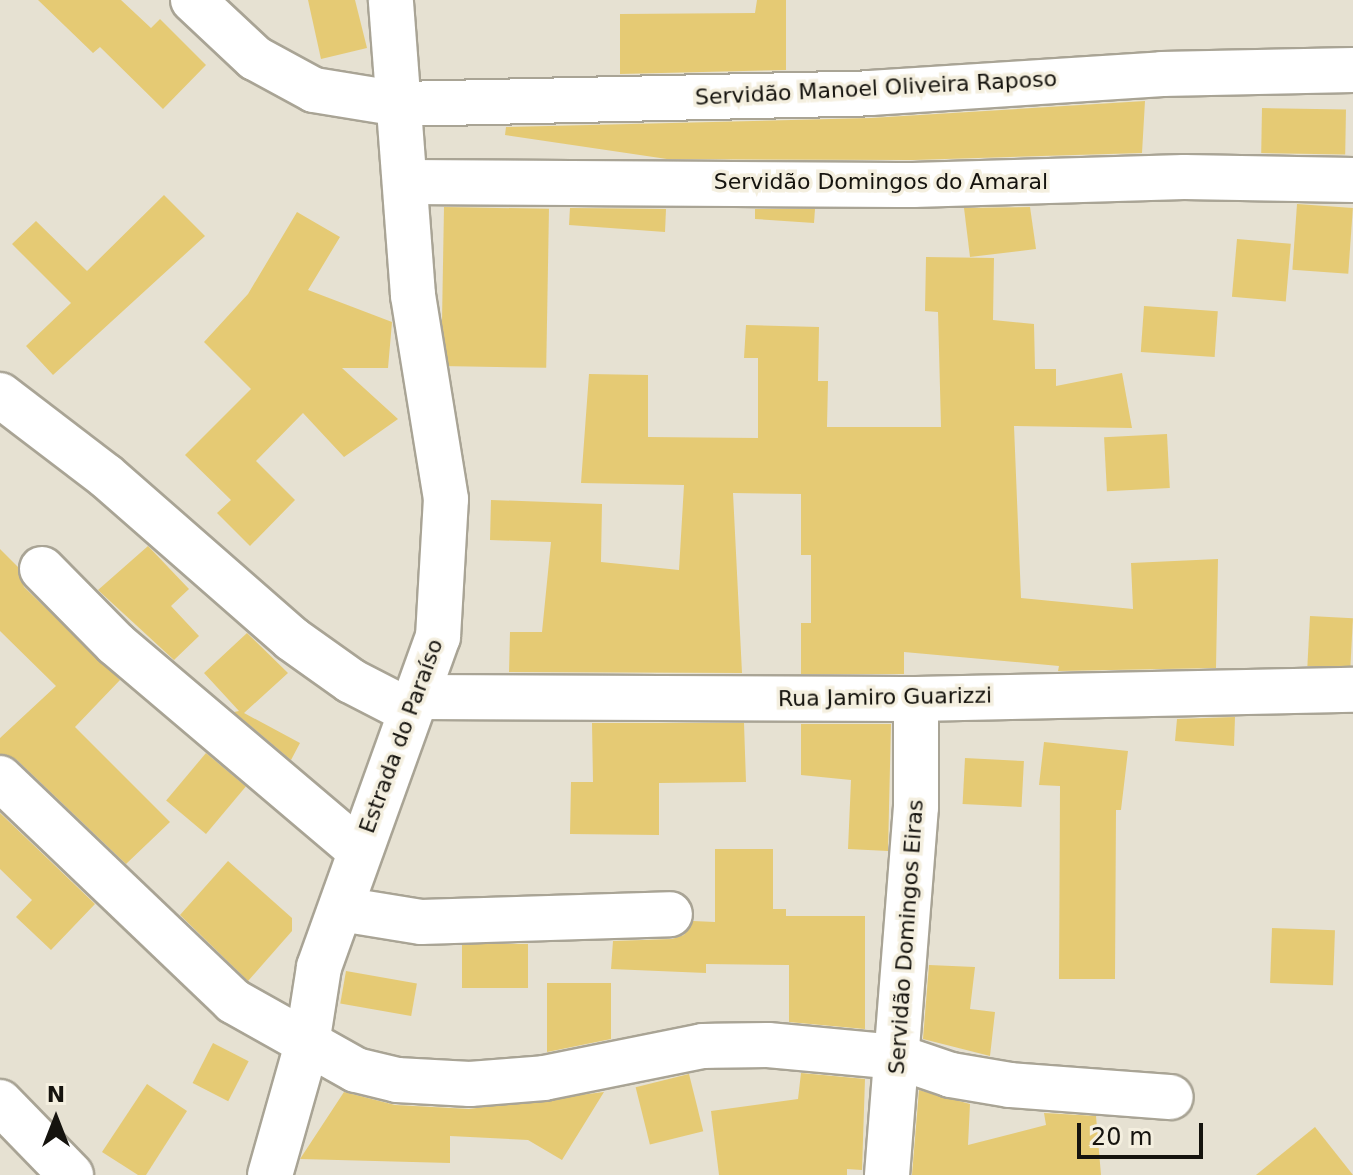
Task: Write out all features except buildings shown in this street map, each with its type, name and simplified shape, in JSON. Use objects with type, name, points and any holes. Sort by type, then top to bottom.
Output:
[{"type":"street","name":"Servidão Manoel Oliveira Raposo","points":[[193,0],[255,58],[314,90],[400,104],[870,93],[1162,74],[1353,70]]},
{"type":"street","name":"Estrada do Paraíso","points":[[270,1175],[307,1044],[319,967],[438,637],[446,499],[413,295],[408,182],[391,0]]},
{"type":"street","name":"Servidão Domingos do Amaral","points":[[408,182],[913,185],[1184,177],[1353,180]]},
{"type":"street","points":[[0,395],[106,476],[292,639],[351,681],[412,704]]},
{"type":"street","points":[[42,569],[116,644],[360,851]]},
{"type":"street","name":"Rua Jamiro Guarizzi","points":[[412,704],[916,699],[1353,690]]},
{"type":"street","name":"Servidão Domingos Eiras","points":[[887,1175],[916,807],[916,699]]},
{"type":"street","points":[[0,778],[233,1001],[356,1070],[397,1080],[470,1084],[544,1078],[703,1046],[768,1045],[898,1057],[951,1075],[1010,1085],[1171,1097]]},
{"type":"street","points":[[341,909],[421,922],[670,914]]},
{"type":"street","points":[[0,1102],[71,1175]]}]
